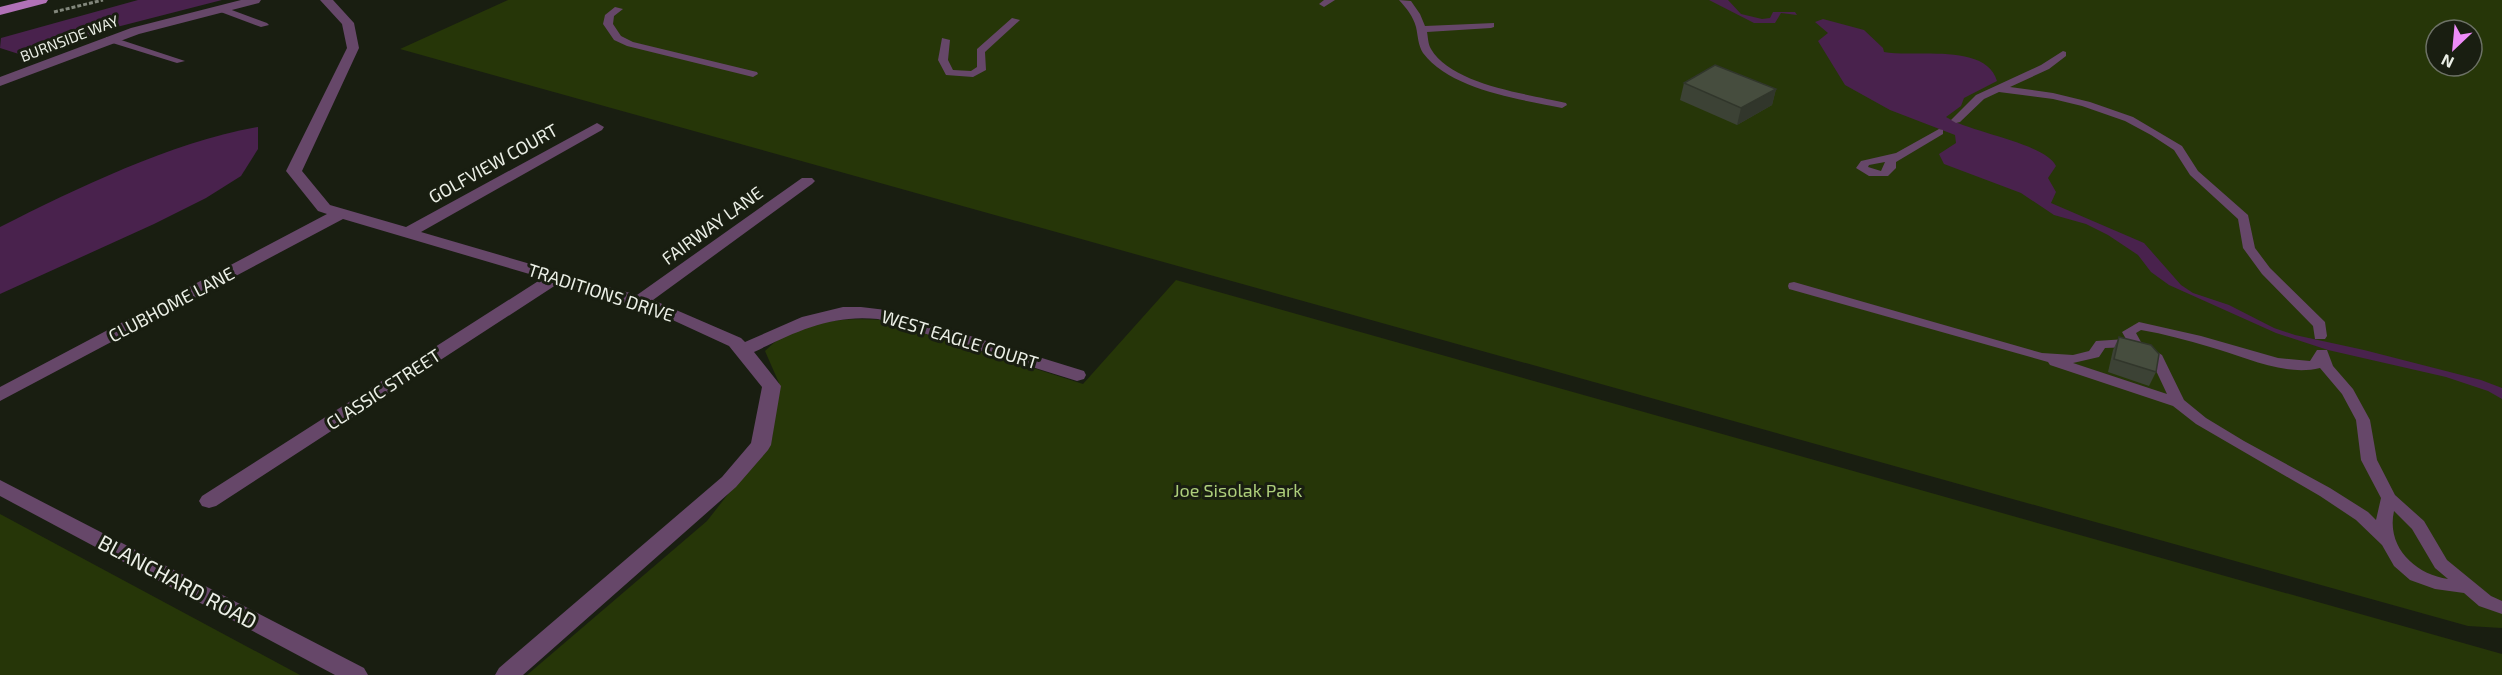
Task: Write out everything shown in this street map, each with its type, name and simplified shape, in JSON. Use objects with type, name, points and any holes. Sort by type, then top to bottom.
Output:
[{"type":"main road","points":[[0,11],[42,0]]},
{"type":"street","name":"BURNSIDE WAY","points":[[0,82],[109,39],[255,0]]},
{"type":"street","name":"TRADITIONS DRIVE","points":[[326,0],[348,23],[354,48],[294,171],[324,208],[658,307],[735,342],[772,386],[761,445],[729,482],[507,675]]},
{"type":"street","name":"GOLFVIEW COURT","points":[[407,233],[597,127]]},
{"type":"street","name":"FAIRWAY LANE","points":[[640,301],[807,181]]},
{"type":"street","name":"CLUBHOME LANE","points":[[0,395],[341,213]]},
{"type":"street","name":"CLASSIC STREET","points":[[209,501],[556,277]]},
{"type":"street","name":"WEST EAGLE COURT","points":[[742,351],[814,318],[843,311],[864,311],[1077,375]]},
{"type":"street","name":"BLANCHARD ROAD","points":[[0,487],[356,675]]},
{"type":"lane","points":[[1404,0],[1413,8],[1426,50],[1437,63],[1450,72],[1488,86],[1562,105]]},
{"type":"lane","points":[[221,9],[264,25]]},
{"type":"lane","points":[[618,9],[610,15],[608,24],[617,38],[639,46],[753,74]]},
{"type":"lane","points":[[945,40],[943,60],[950,73],[973,74],[982,68],[980,51],[1015,20]]},
{"type":"lane","points":[[1421,29],[1491,25]]},
{"type":"lane","points":[[109,39],[180,61]]},
{"type":"lane","points":[[1956,120],[1980,97],[2045,66],[2063,54]]},
{"type":"lane","points":[[1998,89],[2053,96],[2086,104],[2129,119],[2178,148],[2194,173],[2244,218],[2249,248],[2266,271],[2320,325],[2320,336]]},
{"type":"lane","points":[[1900,155],[1939,132]]},
{"type":"lane","points":[[1794,286],[2042,357],[2178,403],[2201,421],[2325,492],[2362,516],[2387,541],[2400,565],[2414,576],[2447,586],[2468,587]]},
{"type":"lane","points":[[2178,403],[2157,358],[2135,344],[2129,332],[2139,326],[2165,330],[2266,360],[2299,367],[2315,365],[2322,353],[2326,367],[2348,392],[2363,420],[2369,460],[2389,498],[2418,525],[2441,564],[2485,601],[2502,608]]},
{"type":"lane","points":[[2042,357],[2073,359],[2094,354],[2101,344],[2135,344]]},
{"type":"lane","points":[[2387,541],[2384,520],[2389,498]]},
{"type":"green space","points":[[508,0],[2502,0],[2502,628],[2468,626],[400,49]]},
{"type":"green space","name":"Joe Sisolak Park","points":[[1176,280],[2502,654],[2502,675],[527,675],[707,521],[772,438],[779,383],[765,351],[790,333],[820,323],[852,319],[883,320],[1083,384]]},
{"type":"green space","points":[[0,514],[300,675],[0,675]]},
{"type":"shaded area","points":[[138,0],[222,0],[109,29],[39,54],[22,55],[0,48],[1,38]]},
{"type":"shaded area","points":[[1709,0],[1728,0],[1741,14],[1762,19],[1770,18],[1773,12],[1795,12],[1797,15],[1781,13],[1775,23],[1754,23]]},
{"type":"shaded area","points":[[1823,19],[1864,30],[1883,48],[1884,52],[1964,56],[1979,61],[1990,69],[1997,81],[1964,98],[1961,106],[1946,117],[1957,123],[2023,145],[2049,158],[2056,166],[2048,178],[2056,192],[2051,203],[2144,243],[2181,285],[2193,293],[2229,305],[2274,328],[2295,335],[2481,380],[2502,388],[2502,399],[2488,391],[2446,377],[2328,350],[2276,333],[2169,285],[2151,272],[2138,255],[2108,235],[2086,224],[2054,215],[2021,193],[1944,164],[1939,154],[1956,143],[1955,135],[1890,110],[1845,85],[1818,41],[1828,33],[1815,22]]},
{"type":"shaded area","points":[[258,127],[258,149],[241,176],[206,198],[154,224],[0,294],[0,227],[94,182],[159,155],[225,134]]},
{"type":"building","points":[[1715,65],[1776,89],[1741,108],[1684,83]]},
{"type":"building","points":[[2119,337],[2151,345],[2159,354],[2156,372],[2114,359]]}]
